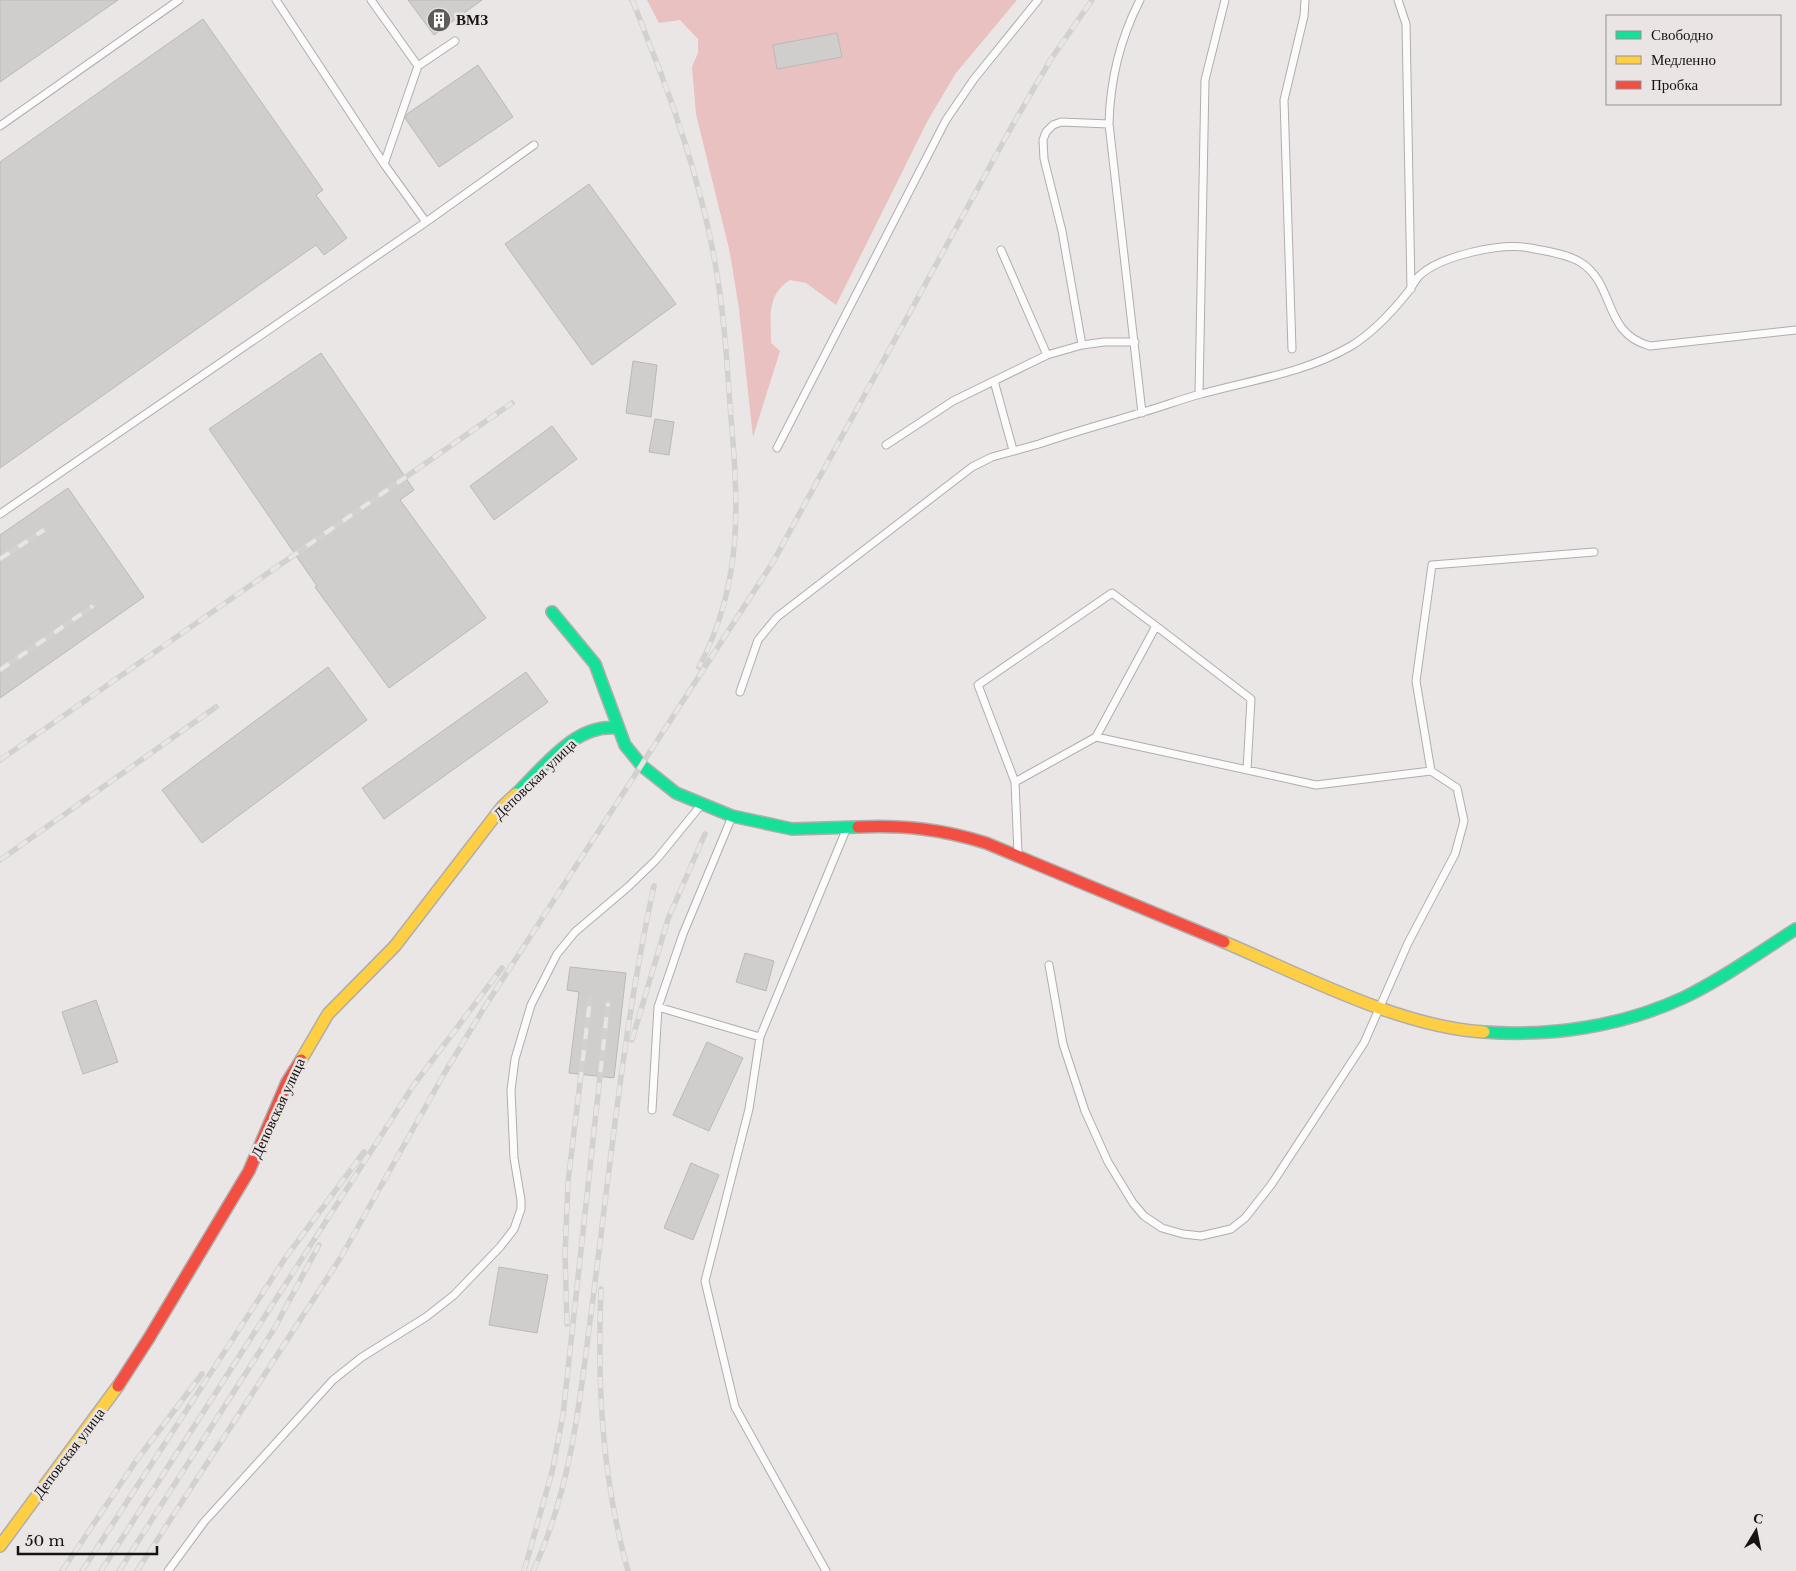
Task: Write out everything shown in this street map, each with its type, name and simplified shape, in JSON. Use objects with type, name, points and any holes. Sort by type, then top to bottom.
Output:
[{"type":"street","points":[[552,612],[594,664],[612,705],[616,728],[625,745],[655,779],[676,793],[732,816],[792,829],[898,825],[950,832],[1018,855],[1380,1006],[1446,1026],[1478,1032],[1520,1034],[1552,1032],[1630,1015],[1668,1004],[1702,987],[1796,929]]},
{"type":"street","name":"Деповская улица","points":[[0,1546],[103,1408],[150,1338],[249,1171],[287,1082],[328,1014],[395,946],[509,800],[574,738],[609,727],[616,728]]},
{"type":"lane","points":[[0,126],[179,0]]},
{"type":"lane","points":[[276,0],[384,164],[426,222]]},
{"type":"lane","points":[[372,0],[418,66]]},
{"type":"lane","points":[[777,448],[946,120],[974,79],[1038,0]]},
{"type":"lane","points":[[1140,0],[1121,44],[1109,101],[1109,124],[1142,413]]},
{"type":"lane","points":[[1199,394],[1205,80],[1225,0]]},
{"type":"lane","points":[[1292,349],[1284,100],[1304,16],[1305,0]]},
{"type":"lane","points":[[1398,0],[1406,24],[1411,289]]},
{"type":"lane","points":[[384,164],[418,66],[455,41]]},
{"type":"lane","points":[[1082,345],[1062,231],[1044,159],[1043,140],[1046,132],[1053,125],[1061,122],[1109,124]]},
{"type":"lane","points":[[0,514],[426,222],[534,145]]},
{"type":"lane","points":[[740,692],[758,640],[776,617],[952,480],[992,457],[1142,413],[1199,394],[1294,370],[1351,346],[1380,323],[1411,289],[1419,276],[1442,262],[1500,247],[1527,247],[1581,262],[1598,280],[1616,322],[1624,333],[1636,342],[1650,346],[1796,330]]},
{"type":"lane","points":[[1001,250],[1048,355]]},
{"type":"lane","points":[[886,445],[953,401],[1048,355],[1082,345],[1104,342],[1135,342]]},
{"type":"lane","points":[[994,381],[1013,450]]},
{"type":"lane","points":[[1431,771],[1416,681],[1432,565],[1594,552]]},
{"type":"lane","points":[[1018,855],[1015,782],[978,685],[1112,593],[1251,699],[1246,770]]},
{"type":"lane","points":[[1015,782],[1096,737],[1156,626]]},
{"type":"lane","points":[[1049,965],[1067,1059],[1085,1111],[1108,1162],[1133,1203],[1144,1216],[1162,1228],[1183,1234],[1201,1236],[1231,1229],[1256,1205],[1364,1043],[1408,943],[1455,854],[1464,821],[1457,788],[1431,771],[1316,786],[1096,737]]},
{"type":"lane","points":[[168,1571],[204,1522],[333,1380],[362,1357],[426,1317],[454,1295],[500,1247],[514,1229],[521,1209],[521,1200],[514,1150],[511,1090],[515,1059],[531,1006],[544,977],[563,946],[575,932],[616,898],[656,860],[701,804]]},
{"type":"lane","points":[[652,1110],[658,1007],[683,934],[732,816]]},
{"type":"lane","points":[[826,1571],[735,1407],[705,1281],[749,1108],[760,1037],[848,826]]},
{"type":"lane","points":[[658,1007],[760,1037]]},
{"type":"shaded area","points":[[647,0],[1017,0],[956,73],[928,120],[836,305],[806,283],[790,280],[777,293],[771,308],[771,343],[780,351],[753,437],[739,309],[730,253],[696,114],[692,67],[698,53],[698,39],[680,20],[659,23]]},
{"type":"building","points":[[0,0],[118,0],[0,82]]},
{"type":"building","name":"ВМЗ","points":[[408,0],[482,0],[434,35]]},
{"type":"building","points":[[203,19],[323,190],[316,195],[347,238],[324,255],[316,245],[0,468],[0,162]]},
{"type":"building","points":[[837,33],[842,57],[777,69],[773,45]]},
{"type":"building","points":[[478,65],[513,117],[439,167],[405,118],[407,114]]},
{"type":"building","points":[[589,184],[676,304],[592,365],[505,244]]},
{"type":"building","points":[[321,353],[414,490],[400,500],[486,618],[389,688],[315,587],[317,586],[209,429]]},
{"type":"building","points":[[633,361],[657,365],[651,417],[626,413]]},
{"type":"building","points":[[655,419],[674,422],[669,455],[649,452]]},
{"type":"building","points":[[552,426],[577,459],[494,520],[470,486]]},
{"type":"building","points":[[68,488],[144,597],[0,698],[0,535]]},
{"type":"building","points":[[328,667],[367,720],[202,843],[162,790]]},
{"type":"building","points":[[526,672],[548,702],[384,819],[362,788]]},
{"type":"building","points":[[745,953],[774,961],[766,991],[736,982]]},
{"type":"building","points":[[570,967],[626,973],[614,1078],[569,1073],[579,992],[567,990]]},
{"type":"building","points":[[96,1000],[118,1062],[83,1074],[62,1012]]},
{"type":"building","points":[[707,1042],[743,1058],[709,1131],[673,1115]]},
{"type":"building","points":[[691,1163],[719,1175],[693,1240],[664,1228]]},
{"type":"building","points":[[499,1267],[548,1275],[537,1333],[489,1325]]},
{"type":"railway","points":[[632,0],[667,90],[694,170],[708,225],[724,327],[735,473],[735,539],[724,603],[714,635],[699,667]]},
{"type":"railway","points":[[137,1571],[341,1257],[444,1074],[484,1008],[773,562],[1012,126],[1051,59],[1092,0]]},
{"type":"railway","points":[[0,760],[512,403]]},
{"type":"railway","points":[[0,559],[44,530]]},
{"type":"railway","points":[[0,670],[93,606]]},
{"type":"railway","points":[[0,860],[216,707]]},
{"type":"railway","points":[[632,1040],[668,919],[705,834]]},
{"type":"railway","points":[[533,1571],[547,1539],[558,1505],[574,1437],[626,1040],[654,886]]},
{"type":"railway","points":[[101,1571],[413,1086],[502,968]]},
{"type":"railway","points":[[567,1324],[565,1255],[568,1182],[590,1000]]},
{"type":"railway","points":[[524,1571],[552,1472],[563,1415],[608,1003]]},
{"type":"railway","points":[[82,1571],[286,1257],[364,1152]]},
{"type":"railway","points":[[119,1571],[274,1329],[319,1245]]},
{"type":"railway","points":[[601,1289],[600,1360],[603,1431],[612,1501],[628,1571]]},
{"type":"railway","points":[[62,1571],[136,1461],[202,1374]]},
{"type":"traffic: fast","points":[[552,612],[595,664],[625,745],[642,766],[676,793],[732,816],[792,829],[858,827]]},
{"type":"traffic: fast","points":[[516,794],[549,760],[574,740],[602,728],[617,728]]},
{"type":"traffic: fast","points":[[1484,1032],[1535,1033],[1561,1031],[1612,1022],[1637,1015],[1661,1007],[1699,990],[1796,929]]},
{"type":"traffic: slow","points":[[301,1060],[328,1014],[395,946],[502,807],[516,794]]},
{"type":"traffic: slow","points":[[1224,942],[1351,998],[1385,1010],[1452,1028],[1484,1032]]},
{"type":"traffic: slow","points":[[0,1546],[118,1386]]},
{"type":"traffic: jam","points":[[858,827],[922,829],[953,834],[986,843],[1224,942]]},
{"type":"traffic: jam","points":[[118,1386],[249,1171],[287,1082],[301,1060]]},
{"type":"place","name":"ВМЗ","points":[[439,20]]}]
